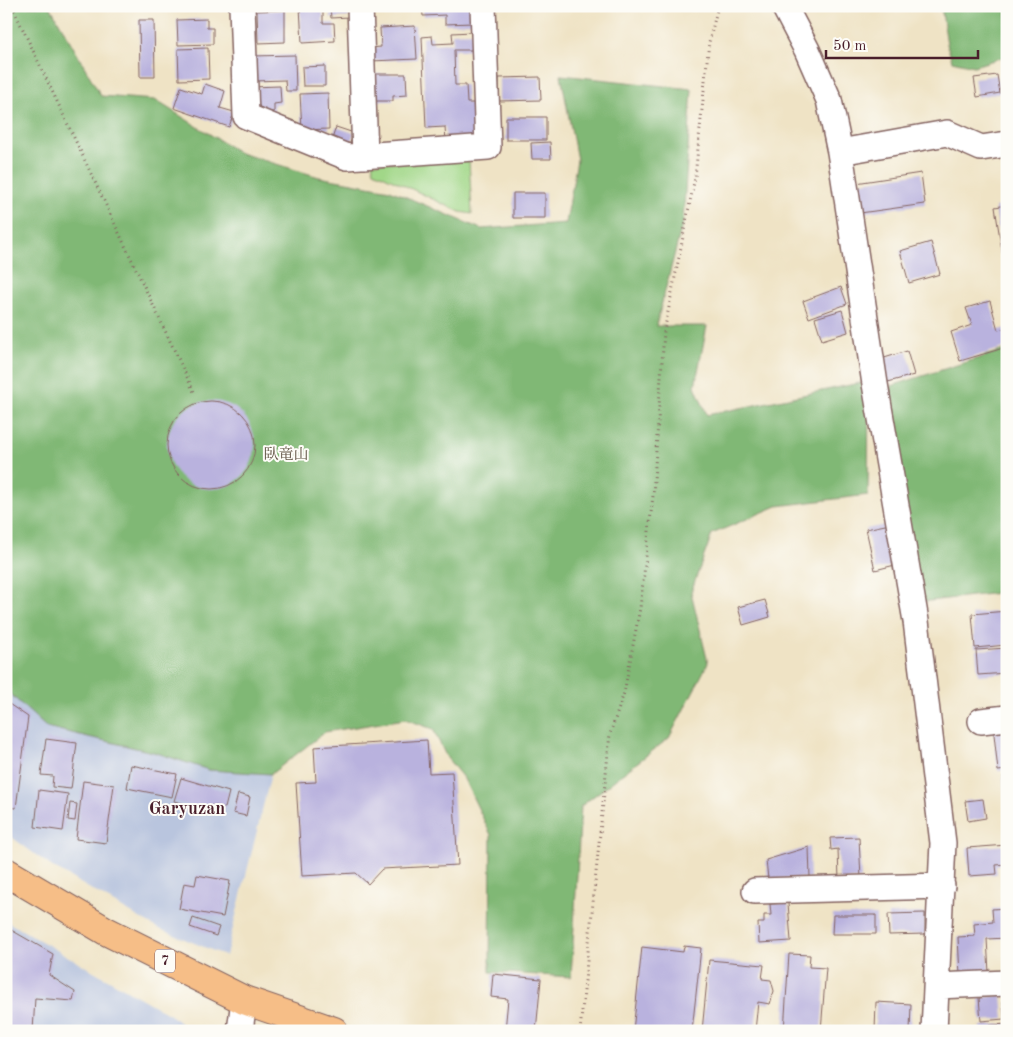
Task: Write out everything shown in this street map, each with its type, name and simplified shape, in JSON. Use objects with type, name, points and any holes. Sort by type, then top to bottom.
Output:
[{"type":"highway","name":"7","points":[[6,872],[106,931],[244,1000],[334,1031]]},
{"type":"street","points":[[242,6],[246,116],[347,157],[488,147],[483,6]]},
{"type":"street","points":[[360,6],[365,156]]},
{"type":"street","points":[[784,6],[829,100],[840,152],[875,384],[916,621],[943,843],[934,1031]]},
{"type":"street","points":[[840,152],[947,133],[981,148],[1007,144]]},
{"type":"street","points":[[981,721],[1007,718]]},
{"type":"street","points":[[754,891],[942,886]]},
{"type":"street","points":[[937,986],[1007,983]]},
{"type":"street","points":[[240,1031],[244,1000]]},
{"type":"path","points":[[12,6],[194,392]]},
{"type":"path","points":[[580,1031],[610,734],[624,692],[641,599],[653,496],[664,332],[695,177],[710,42],[718,6]]},
{"type":"shaded area","points":[[6,690],[46,727],[157,753],[209,770],[271,774],[226,956],[155,927],[51,866],[6,833]]},
{"type":"shaded area","points":[[6,921],[172,1016],[189,1031],[6,1031]]},
{"type":"green space","name":"臥竜山","points":[[6,6],[50,6],[101,96],[155,100],[240,153],[319,177],[390,190],[481,229],[566,223],[577,160],[561,75],[692,89],[683,221],[656,326],[707,326],[695,386],[707,415],[869,381],[868,495],[777,506],[712,534],[691,592],[708,663],[669,738],[581,806],[571,977],[490,972],[491,835],[464,779],[447,758],[433,729],[405,719],[325,732],[271,774],[209,770],[157,753],[46,727],[6,690]]},
{"type":"green space","points":[[941,6],[1007,6],[1007,56],[974,66],[952,61],[947,44]]},
{"type":"green space","points":[[469,159],[472,214],[460,212],[374,171],[372,163]]},
{"type":"green space","points":[[1007,349],[1007,592],[912,603],[885,388]]},
{"type":"building","points":[[176,6],[200,6],[200,9],[176,9]]},
{"type":"building","points":[[323,6],[323,23],[334,23],[335,41],[302,43],[300,7]]},
{"type":"building","points":[[330,6],[349,6],[349,17],[331,18]]},
{"type":"building","points":[[422,6],[472,6],[473,23],[445,24],[445,15],[423,16]]},
{"type":"building","points":[[285,10],[285,42],[258,43],[257,11]]},
{"type":"building","points":[[207,19],[207,28],[213,28],[213,44],[178,45],[177,20]]},
{"type":"building","points":[[139,20],[154,20],[155,77],[140,77]]},
{"type":"building","points":[[415,26],[417,59],[371,61],[370,48],[381,47],[380,28]]},
{"type":"building","points":[[472,32],[472,50],[454,50],[455,85],[466,85],[467,103],[476,103],[477,142],[446,143],[445,127],[426,128],[422,37],[432,36],[433,44],[453,43],[452,33]]},
{"type":"building","points":[[208,48],[209,79],[179,80],[178,49]]},
{"type":"building","points":[[295,55],[296,91],[286,91],[285,80],[254,81],[253,56]]},
{"type":"building","points":[[325,66],[325,86],[303,86],[302,67]]},
{"type":"building","points":[[374,74],[406,74],[407,95],[393,96],[393,101],[375,101]]},
{"type":"building","points":[[997,75],[1000,93],[977,97],[974,78]]},
{"type":"building","points":[[540,77],[541,100],[499,101],[499,78]]},
{"type":"building","points":[[205,84],[225,91],[220,108],[234,112],[229,127],[174,108],[181,87],[202,94]]},
{"type":"building","points":[[280,86],[281,103],[274,104],[274,112],[260,112],[259,105],[252,105],[251,87]]},
{"type":"building","points":[[328,93],[329,129],[302,130],[300,94]]},
{"type":"building","points":[[506,117],[546,117],[546,140],[506,140]]},
{"type":"building","points":[[336,127],[354,133],[348,148],[331,142]]},
{"type":"building","points":[[550,142],[551,159],[532,159],[531,143]]},
{"type":"building","points":[[921,173],[925,204],[860,213],[856,183]]},
{"type":"building","points":[[513,193],[545,193],[545,218],[513,218]]},
{"type":"building","points":[[1007,205],[1007,277],[1006,277],[995,207]]},
{"type":"building","points":[[931,242],[940,274],[909,283],[900,251]]},
{"type":"building","points":[[841,287],[847,304],[809,318],[803,301]]},
{"type":"building","points":[[990,301],[998,330],[1007,328],[1007,347],[960,361],[951,332],[972,325],[966,308]]},
{"type":"building","points":[[842,310],[848,332],[822,340],[815,318]]},
{"type":"building","points":[[907,351],[914,375],[888,382],[881,359]]},
{"type":"building","points":[[211,401],[228,405],[242,414],[251,428],[255,445],[251,462],[242,476],[228,485],[211,489],[194,485],[180,476],[171,462],[167,445],[171,428],[180,414],[194,405]]},
{"type":"building","points":[[890,524],[899,564],[875,570],[866,529]]},
{"type":"building","points":[[765,600],[770,617],[743,625],[738,607]]},
{"type":"building","points":[[1007,611],[1007,645],[975,648],[972,614]]},
{"type":"building","points":[[1007,648],[1007,673],[978,675],[976,650]]},
{"type":"building","points":[[6,702],[28,717],[16,808],[6,807]]},
{"type":"building","points":[[1007,724],[1007,770],[998,771],[993,725]]},
{"type":"building","points":[[46,739],[77,743],[71,789],[52,787],[53,776],[41,775]]},
{"type":"building","points":[[427,740],[429,773],[452,772],[458,865],[382,869],[368,884],[356,873],[302,876],[296,783],[316,782],[314,747]]},
{"type":"building","points":[[131,765],[177,774],[172,797],[127,788]]},
{"type":"building","points":[[1007,775],[1007,802],[1005,802],[1003,776]]},
{"type":"building","points":[[181,778],[229,792],[225,808],[212,805],[210,811],[174,801]]},
{"type":"building","points":[[83,781],[114,785],[106,843],[76,839]]},
{"type":"building","points":[[39,790],[68,794],[63,831],[35,827]]},
{"type":"building","points":[[238,794],[250,797],[246,816],[233,813]]},
{"type":"building","points":[[983,799],[986,818],[968,821],[965,801]]},
{"type":"building","points":[[70,803],[77,804],[75,821],[68,820]]},
{"type":"building","points":[[859,837],[861,879],[839,880],[838,849],[831,850],[830,838]]},
{"type":"building","points":[[1007,845],[1007,864],[996,865],[997,874],[969,876],[967,848]]},
{"type":"building","points":[[809,847],[810,878],[768,879],[766,860]]},
{"type":"building","points":[[197,875],[230,881],[223,917],[179,909],[184,883],[195,885]]},
{"type":"building","points":[[788,903],[791,941],[759,943],[758,923],[764,923],[764,915],[771,915],[770,904]]},
{"type":"building","points":[[1007,908],[1007,938],[987,939],[989,973],[960,975],[958,937],[975,936],[974,924],[993,922],[992,909]]},
{"type":"building","points":[[925,913],[925,934],[889,935],[888,914]]},
{"type":"building","points":[[833,915],[876,915],[876,934],[832,934]]},
{"type":"building","points":[[193,918],[219,927],[216,936],[190,927]]},
{"type":"building","points":[[6,927],[53,954],[49,975],[75,992],[73,1001],[35,998],[33,1031],[6,1031]]},
{"type":"building","points":[[684,946],[701,948],[692,1031],[633,1031],[642,947],[683,952]]},
{"type":"building","points":[[789,954],[810,955],[809,967],[826,968],[821,1031],[784,1031]]},
{"type":"building","points":[[709,960],[764,965],[762,979],[771,980],[774,991],[770,1004],[758,1002],[755,1031],[702,1031]]},
{"type":"building","points":[[493,974],[541,979],[536,1031],[505,1031],[508,999],[491,997]]},
{"type":"building","points":[[1002,995],[1004,1019],[981,1021],[979,998]]},
{"type":"building","points":[[876,1002],[911,1004],[910,1031],[875,1031]]},
{"type":"building","points":[[1007,1024],[1007,1031],[980,1031],[980,1026]]},
{"type":"building","points":[[118,1025],[140,1030],[140,1031],[117,1031]]},
{"type":"district","name":"Garyuzan","points":[[187,809]]}]
